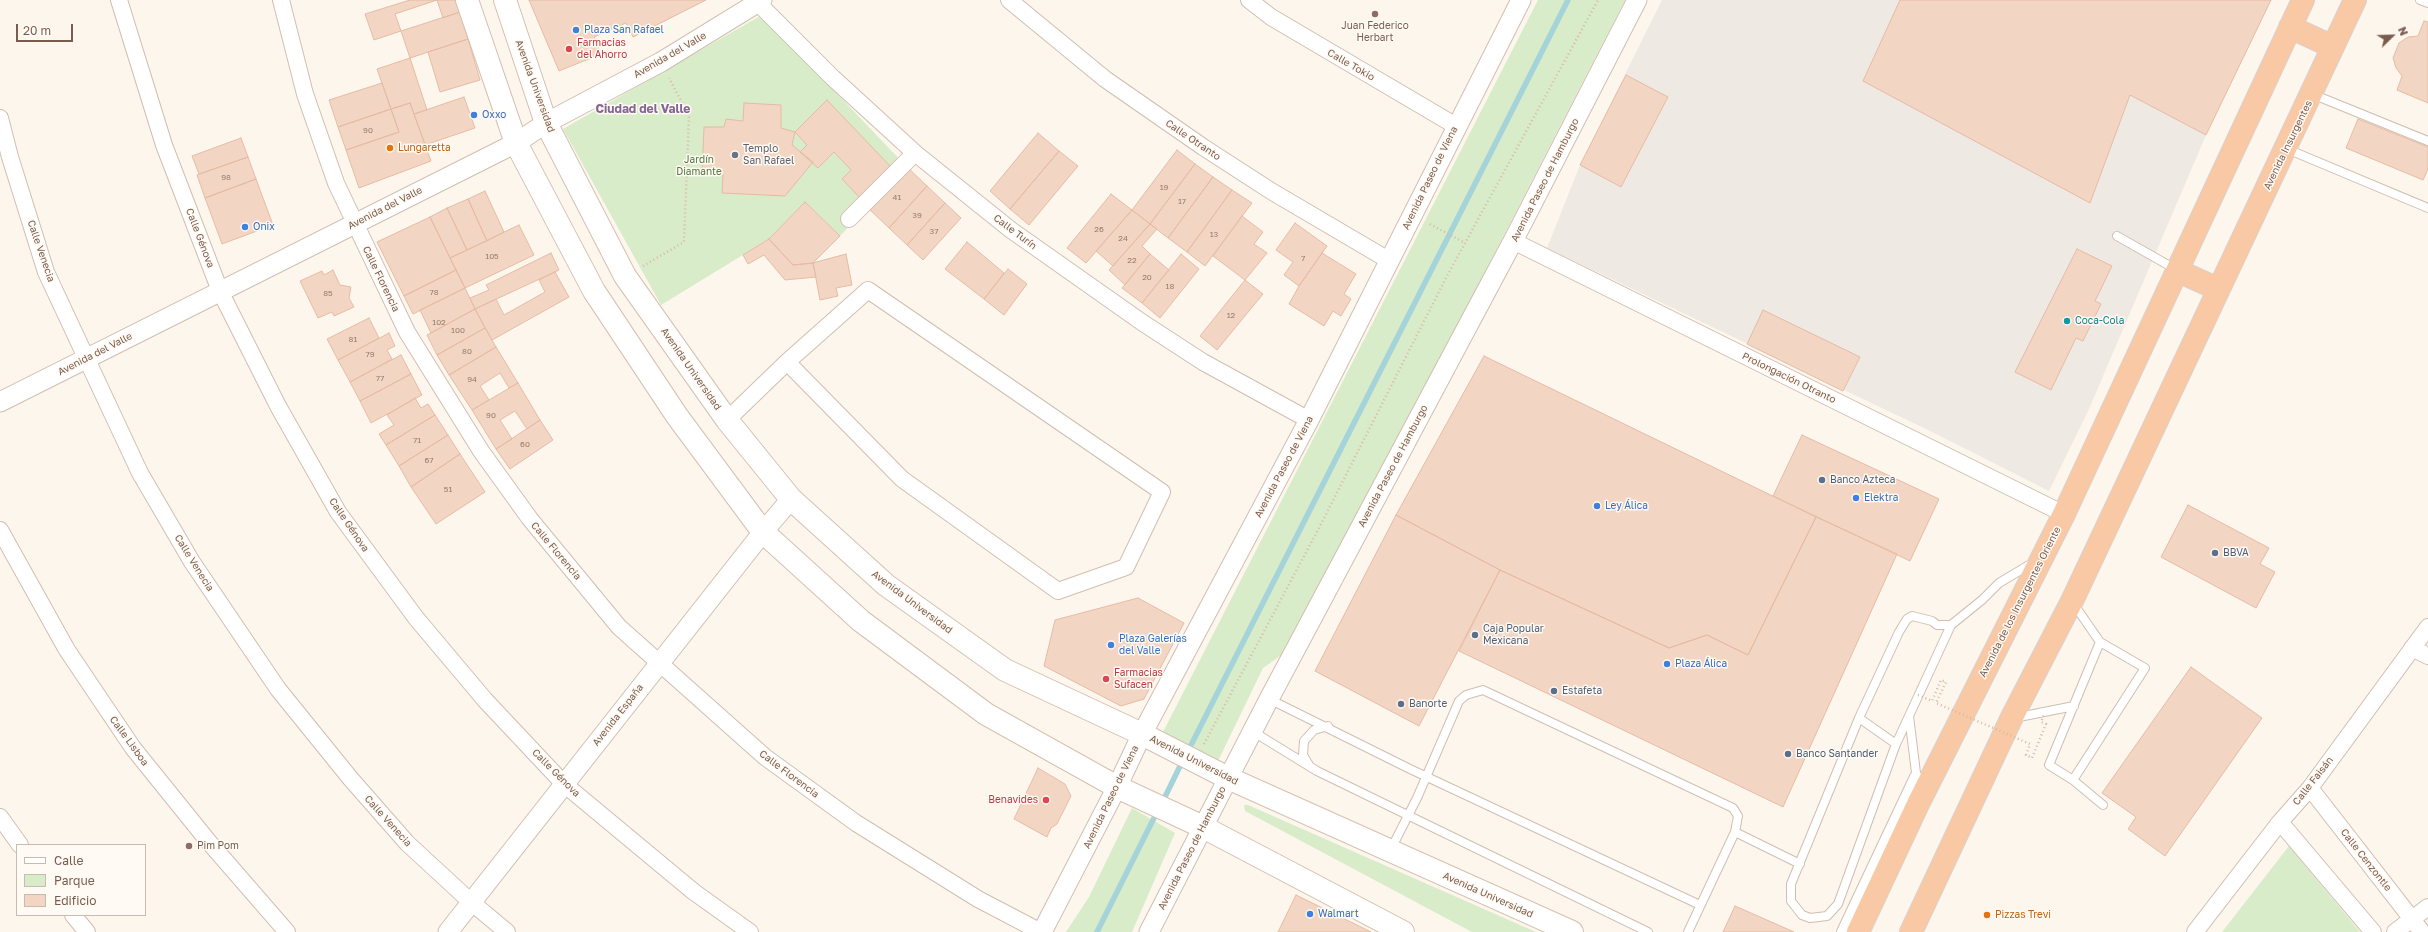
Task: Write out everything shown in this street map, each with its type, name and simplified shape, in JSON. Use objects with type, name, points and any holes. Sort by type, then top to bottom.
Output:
[{"type":"highway","points":[[1911,932],[2011,719],[2072,601],[2218,289],[2178,271],[2303,0]]},
{"type":"highway","name":"Avenida Insurgentes","points":[[2218,289],[2286,149],[2355,0]]},
{"type":"highway","points":[[2290,27],[2333,47]]},
{"type":"highway","name":"Avenida de los Insurgentes Oriente","points":[[1858,932],[1918,802],[2064,514],[2136,356],[2178,271]]},
{"type":"main road","points":[[467,0],[516,143],[594,291],[677,416],[763,532],[862,622],[986,714],[1117,786],[1182,816],[1403,932]]},
{"type":"main road","name":"Avenida Universidad","points":[[505,0],[546,123],[625,276],[727,420],[791,499],[886,585],[1005,670],[1142,734],[1228,778],[1572,932]]},
{"type":"street","name":"Calle Génova","points":[[119,0],[164,145],[220,291],[278,406],[338,512],[416,618],[485,700],[564,784],[694,892],[750,932]]},
{"type":"street","name":"Calle Florencia","points":[[281,0],[305,94],[336,183],[407,332],[481,451],[530,519],[614,621],[765,757],[856,822],[978,899],[1042,932]]},
{"type":"street","name":"Calle Otranto","points":[[1010,0],[1105,79],[1203,147],[1271,191],[1390,261]]},
{"type":"street","name":"Calle Tokio","points":[[1249,0],[1277,21],[1456,126]]},
{"type":"street","name":"Avenida Paseo de Viena","points":[[1042,932],[1142,734],[1309,420],[1390,261],[1456,126],[1521,0]]},
{"type":"street","name":"Avenida Paseo de Hamburgo","points":[[1149,932],[1252,731],[1513,241],[1637,0]]},
{"type":"street","name":"Avenida del Valle","points":[[0,402],[516,143],[546,123],[661,62],[758,1]]},
{"type":"street","name":"Calle Turín","points":[[758,1],[832,78],[915,153],[1011,230],[1143,323],[1203,362],[1309,420]]},
{"type":"street","name":"Calle Venecia","points":[[0,118],[10,157],[46,272],[152,493],[192,562],[278,689],[350,778],[407,843],[471,902],[507,932]]},
{"type":"street","points":[[848,219],[915,153]]},
{"type":"street","name":"Prolongación Otranto","points":[[1513,241],[2064,514]]},
{"type":"street","points":[[727,420],[787,362],[868,290],[1162,492],[1126,567],[1058,591],[902,479],[787,362]]},
{"type":"street","name":"Avenida España","points":[[448,932],[660,662],[791,499]]},
{"type":"street","name":"Calle Lisboa","points":[[0,530],[67,650],[133,748],[208,841],[287,932]]},
{"type":"street","name":"Calle Faisán","points":[[2195,932],[2280,822],[2310,788],[2428,627]]},
{"type":"street","points":[[2412,648],[2428,656]]},
{"type":"street","points":[[1843,932],[1916,777]]},
{"type":"street","name":"Calle Cenzontle","points":[[2310,788],[2422,932]]},
{"type":"street","points":[[0,817],[19,844]]},
{"type":"street","points":[[2280,822],[2373,932]]},
{"type":"street","points":[[2395,932],[2428,907]]},
{"type":"street","points":[[74,916],[87,932]]},
{"type":"lane","points":[[2420,0],[2428,4]]},
{"type":"lane","points":[[2312,94],[2428,141]]},
{"type":"lane","points":[[2286,149],[2428,208]]},
{"type":"lane","points":[[2117,236],[2178,271]]},
{"type":"lane","points":[[1950,625],[1937,625],[1932,621],[1912,616],[1907,619],[1859,718],[1800,864],[1790,893],[1793,905],[1802,915],[1810,918],[1827,916],[1838,904],[1896,744],[1950,625],[1982,600],[1998,583],[2044,555]]},
{"type":"lane","points":[[2072,601],[2100,642],[2146,668],[2073,780]]},
{"type":"lane","points":[[2100,642],[2049,765],[2073,780],[2103,805]]},
{"type":"lane","points":[[1390,851],[1427,775],[1459,701],[1466,694],[1483,690],[1733,808],[1738,816],[1735,832],[1688,932]]},
{"type":"lane","points":[[1269,699],[1700,905]]},
{"type":"lane","points":[[2011,719],[2074,706]]},
{"type":"lane","points":[[1909,716],[1918,802]]},
{"type":"lane","points":[[1859,718],[1896,744]]},
{"type":"lane","points":[[1311,768],[1303,755],[1304,741],[1314,730],[1328,726]]},
{"type":"lane","points":[[1252,731],[1311,768],[1648,932]]},
{"type":"lane","points":[[1735,832],[1800,864]]},
{"type":"path","points":[[1200,764],[1465,243],[1598,0]]},
{"type":"path","points":[[625,276],[684,242],[689,116],[661,62]]},
{"type":"path","points":[[1430,224],[1465,243]]},
{"type":"path","points":[[1918,695],[1932,701],[1941,680],[1946,682],[1936,703],[2030,744],[2026,755],[2032,758],[2046,724],[2041,722],[2045,713]]},
{"type":"shaded area","points":[[1662,0],[2271,0],[2206,135],[2089,409],[2049,491],[1932,432],[1547,248],[1580,165]]},
{"type":"green space","points":[[1538,0],[1625,0],[1291,648],[1263,668],[1218,761],[1163,732]]},
{"type":"green space","name":"Jardín Diamante","points":[[762,15],[906,166],[840,236],[805,202],[769,239],[661,305],[563,129]]},
{"type":"green space","points":[[1244,805],[1248,805],[1536,932],[1472,932],[1245,811]]},
{"type":"green space","points":[[1132,808],[1175,833],[1132,932],[1066,932],[1089,897]]},
{"type":"green space","points":[[2289,846],[2360,932],[2222,932]]},
{"type":"building","points":[[410,0],[437,0],[395,14],[401,31],[374,40],[365,14]]},
{"type":"building","points":[[437,0],[456,0],[460,12],[443,18]]},
{"type":"building","name":"Plaza San Rafael","points":[[529,0],[706,0],[633,37],[626,23],[594,37],[601,54],[559,71]]},
{"type":"building","points":[[1900,0],[2271,0],[2206,135],[2130,95],[2090,203],[1863,81]]},
{"type":"building","points":[[460,12],[468,39],[410,58],[401,31]]},
{"type":"building","points":[[2424,21],[2428,22],[2428,103],[2397,90],[2402,76],[2396,68],[2393,58],[2399,43],[2408,37],[2418,36]]},
{"type":"building","points":[[468,39],[480,80],[440,92],[428,52]]},
{"type":"building","points":[[410,58],[427,110],[414,114],[410,103],[391,109],[377,69]]},
{"type":"building","points":[[1626,75],[1668,97],[1621,187],[1580,165]]},
{"type":"building","points":[[382,83],[391,109],[338,127],[329,100]]},
{"type":"building","points":[[464,97],[475,128],[425,145],[414,114]]},
{"type":"building","points":[[827,100],[892,168],[860,198],[842,179],[851,170],[834,152],[818,168],[800,152],[807,145],[795,132]]},
{"type":"building","name":"Lungaretta","points":[[410,103],[431,161],[359,188],[346,150],[399,132],[391,109]]},
{"type":"building","points":[[744,103],[781,105],[781,128],[795,132],[792,145],[813,162],[785,196],[722,193],[723,175],[702,175],[704,127],[724,127],[726,119],[743,121]]},
{"type":"building","points":[[391,109],[399,132],[346,150],[338,127]]},
{"type":"building","points":[[2358,119],[2428,147],[2428,169],[2423,180],[2346,148]]},
{"type":"building","points":[[1038,133],[1059,151],[1010,209],[990,191]]},
{"type":"building","points":[[241,138],[248,157],[199,174],[192,156]]},
{"type":"building","points":[[1177,150],[1195,164],[1150,224],[1132,210]]},
{"type":"building","points":[[1059,151],[1078,166],[1029,225],[1010,209]]},
{"type":"building","points":[[248,157],[256,179],[205,198],[197,175]]},
{"type":"building","points":[[1195,164],[1213,177],[1168,238],[1150,224]]},
{"type":"building","points":[[906,166],[927,186],[889,228],[868,208]]},
{"type":"building","points":[[1213,177],[1232,190],[1187,252],[1168,238]]},
{"type":"building","points":[[256,179],[273,225],[222,244],[205,198]]},
{"type":"building","points":[[927,186],[945,203],[907,245],[889,228]]},
{"type":"building","points":[[1232,190],[1252,203],[1205,266],[1187,252]]},
{"type":"building","points":[[485,191],[504,232],[487,241],[468,199]]},
{"type":"building","points":[[1111,194],[1132,210],[1086,263],[1067,248]]},
{"type":"building","points":[[468,199],[487,241],[467,250],[447,208]]},
{"type":"building","points":[[805,202],[840,236],[813,263],[793,265],[769,239]]},
{"type":"building","points":[[945,203],[961,218],[923,260],[907,245]]},
{"type":"building","points":[[447,208],[467,250],[450,258],[430,217]]},
{"type":"building","points":[[1132,210],[1150,224],[1113,266],[1096,251]]},
{"type":"building","points":[[1242,216],[1263,232],[1254,244],[1267,253],[1245,280],[1213,256]]},
{"type":"building","points":[[430,217],[456,270],[404,296],[377,242]]},
{"type":"building","points":[[1295,223],[1327,246],[1299,286],[1284,275],[1293,262],[1276,250]]},
{"type":"building","points":[[1150,224],[1157,229],[1142,246],[1150,254],[1125,285],[1109,270]]},
{"type":"building","points":[[519,225],[534,255],[465,288],[450,258]]},
{"type":"building","points":[[769,239],[793,265],[813,263],[816,277],[785,280],[764,255],[748,264],[743,255]]},
{"type":"building","points":[[967,242],[1004,273],[984,299],[945,269]]},
{"type":"building","name":"Coca-Cola","points":[[2077,249],[2112,266],[2095,301],[2101,304],[2083,341],[2076,338],[2051,390],[2015,372]]},
{"type":"building","points":[[551,253],[559,270],[475,309],[470,298],[489,290],[486,285]]},
{"type":"building","points":[[1322,253],[1356,274],[1344,294],[1351,299],[1341,316],[1333,311],[1324,326],[1289,304],[1299,286]]},
{"type":"building","points":[[846,254],[852,285],[836,288],[838,296],[820,300],[813,263]]},
{"type":"building","points":[[1150,254],[1169,270],[1142,303],[1122,288]]},
{"type":"building","points":[[1181,254],[1199,269],[1160,318],[1142,303]]},
{"type":"building","points":[[1008,269],[1027,284],[1004,315],[984,299]]},
{"type":"building","points":[[333,270],[340,285],[351,287],[349,298],[354,307],[334,316],[332,312],[318,318],[300,281],[322,271],[324,275]]},
{"type":"building","points":[[456,270],[465,288],[413,314],[404,296]]},
{"type":"building","points":[[555,272],[569,297],[492,340],[475,309],[496,299],[504,315],[545,292],[539,280]]},
{"type":"building","points":[[1245,280],[1263,294],[1217,350],[1200,336]]},
{"type":"building","points":[[465,288],[475,309],[431,333],[420,310]]},
{"type":"building","points":[[475,309],[485,328],[437,355],[427,335]]},
{"type":"building","points":[[1763,310],[1860,357],[1843,391],[1747,344]]},
{"type":"building","points":[[369,318],[379,338],[338,360],[327,339]]},
{"type":"building","points":[[485,328],[496,347],[449,375],[437,355]]},
{"type":"building","points":[[389,333],[395,346],[387,350],[392,359],[350,382],[338,360]]},
{"type":"building","points":[[496,347],[518,383],[509,388],[500,373],[480,386],[489,400],[472,410],[449,375]]},
{"type":"building","points":[[401,355],[411,374],[360,401],[350,382]]},
{"type":"building","name":"Ley Álica","points":[[1484,356],[1816,517],[1748,655],[1707,635],[1669,648],[1500,570],[1396,515]]},
{"type":"building","points":[[411,374],[422,395],[371,423],[360,401]]},
{"type":"building","points":[[518,383],[540,420],[527,429],[515,411],[500,420],[512,439],[496,449],[472,410]]},
{"type":"building","points":[[415,398],[421,408],[428,404],[435,415],[386,445],[379,434],[394,425],[387,415]]},
{"type":"building","points":[[435,415],[448,435],[399,466],[386,445]]},
{"type":"building","points":[[540,420],[553,440],[510,469],[496,449]]},
{"type":"building","points":[[448,435],[460,454],[411,487],[399,466]]},
{"type":"building","name":"Elektra","points":[[1802,435],[1939,499],[1910,561],[1773,496]]},
{"type":"building","points":[[460,454],[485,492],[436,524],[411,487]]},
{"type":"building","name":"BBVA","points":[[2188,505],[2269,548],[2260,564],[2275,572],[2256,608],[2161,557]]},
{"type":"building","points":[[1396,515],[1500,570],[1419,726],[1315,671]]},
{"type":"building","name":"Plaza Álica","points":[[1816,517],[1897,554],[1783,807],[1459,651],[1500,570],[1669,648],[1707,635],[1748,655]]},
{"type":"building","name":"Plaza Galerías del Valle","points":[[1138,598],[1184,623],[1144,699],[1121,706],[1044,666],[1055,620]]},
{"type":"building","points":[[2191,667],[2262,718],[2165,856],[2128,829],[2136,817],[2102,793]]},
{"type":"building","points":[[1038,768],[1065,784],[1071,796],[1057,824],[1051,828],[1047,837],[1014,819]]},
{"type":"building","name":"Walmart","points":[[1296,895],[1371,932],[1278,932]]},
{"type":"building","points":[[1735,906],[1794,932],[1723,932]]},
{"type":"waterway","points":[[1187,753],[1568,0]]},
{"type":"waterway","points":[[1162,803],[1183,760]]},
{"type":"waterway","points":[[1097,932],[1158,810]]},
{"type":"place","name":"Juan Federico Herbart","points":[[1375,14]]},
{"type":"place","name":"Plaza San Rafael","points":[[576,30]]},
{"type":"place","name":"Farmacias del Ahorro","points":[[569,49]]},
{"type":"place","name":"Oxxo","points":[[474,115]]},
{"type":"place","name":"Lungaretta","points":[[390,148]]},
{"type":"place","name":"Templo San Rafael","points":[[735,155]]},
{"type":"place","name":"Onix","points":[[245,227]]},
{"type":"place","name":"Coca-Cola","points":[[2067,321]]},
{"type":"place","name":"Banco Azteca","points":[[1822,480]]},
{"type":"place","name":"Elektra","points":[[1856,498]]},
{"type":"place","name":"Ley Álica","points":[[1597,506]]},
{"type":"place","name":"BBVA","points":[[2215,553]]},
{"type":"place","name":"Caja Popular Mexicana","points":[[1475,635]]},
{"type":"place","name":"Plaza Galerías del Valle","points":[[1111,645]]},
{"type":"place","name":"Plaza Álica","points":[[1667,664]]},
{"type":"place","name":"Farmacias Sufacen","points":[[1106,679]]},
{"type":"place","name":"Estafeta","points":[[1554,691]]},
{"type":"place","name":"Banorte","points":[[1401,704]]},
{"type":"place","name":"Banco Santander","points":[[1788,754]]},
{"type":"place","name":"Benavides","points":[[1046,800]]},
{"type":"place","name":"Pim Pom","points":[[189,846]]},
{"type":"place","name":"Walmart","points":[[1310,914]]},
{"type":"place","name":"Pizzas Trevi","points":[[1987,915]]},
{"type":"district","name":"Ciudad del Valle","points":[[643,109]]}]
